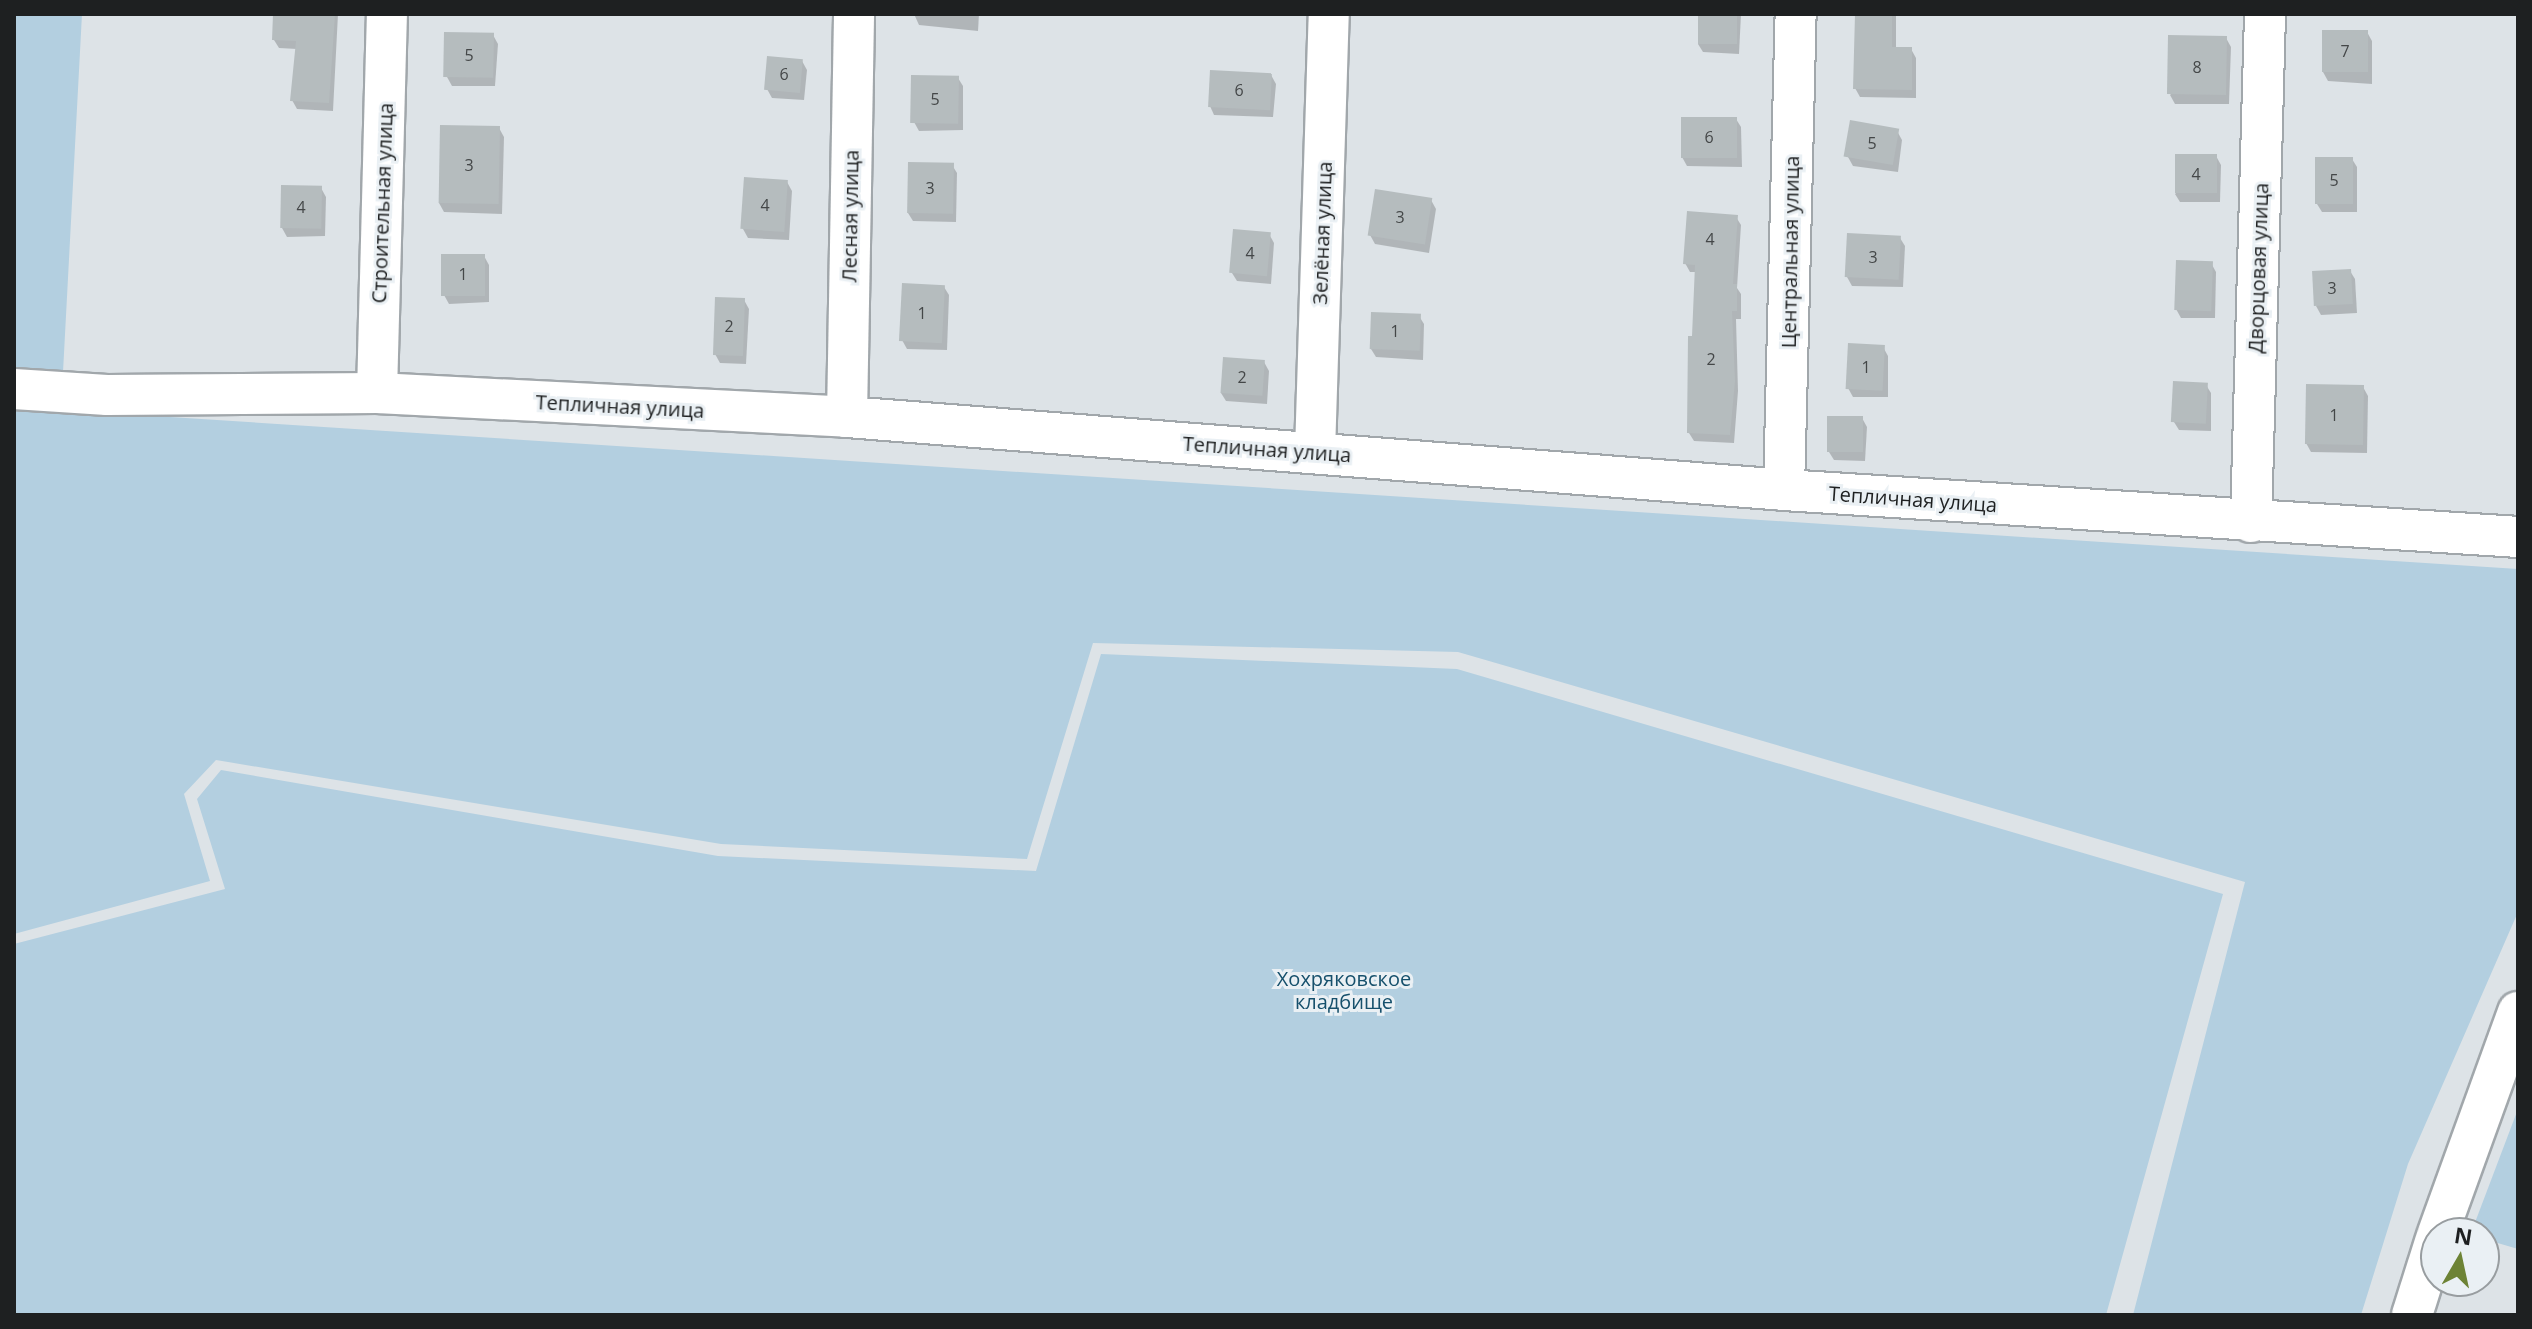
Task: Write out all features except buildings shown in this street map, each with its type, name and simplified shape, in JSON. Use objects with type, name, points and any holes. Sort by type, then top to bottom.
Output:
[{"type":"street","name":"Строительная улица","points":[[377,393],[387,14]]},
{"type":"street","name":"Лесная улица","points":[[847,417],[854,14]]},
{"type":"street","name":"Зелёная улица","points":[[1315,452],[1329,14]]},
{"type":"street","name":"Центральная улица","points":[[1784,490],[1796,14]]},
{"type":"street","name":"Дворцовая улица","points":[[2251,522],[2265,14]]},
{"type":"street","name":"Тепличная улица","points":[[14,389],[107,395],[377,393],[847,417],[1784,490],[2518,537]]},
{"type":"street","points":[[2444,1217],[2518,1012]]},
{"type":"street","points":[[2412,1315],[2420,1290]]},
{"type":"green space","points":[[14,14],[82,14],[61,410],[2518,569],[2518,912],[2408,1164],[2361,1315],[2133,1315],[2245,882],[1458,652],[1093,643],[1027,859],[721,844],[216,760],[184,794],[210,881],[14,934]]},
{"type":"green space","name":"Хохряковское кладбище","points":[[1101,654],[1457,669],[2223,894],[2106,1315],[14,1315],[14,944],[225,889],[197,799],[221,770],[718,856],[1036,871]]},
{"type":"green space","points":[[2518,1109],[2518,1249],[2500,1244],[2500,1217],[2477,1217]]}]
